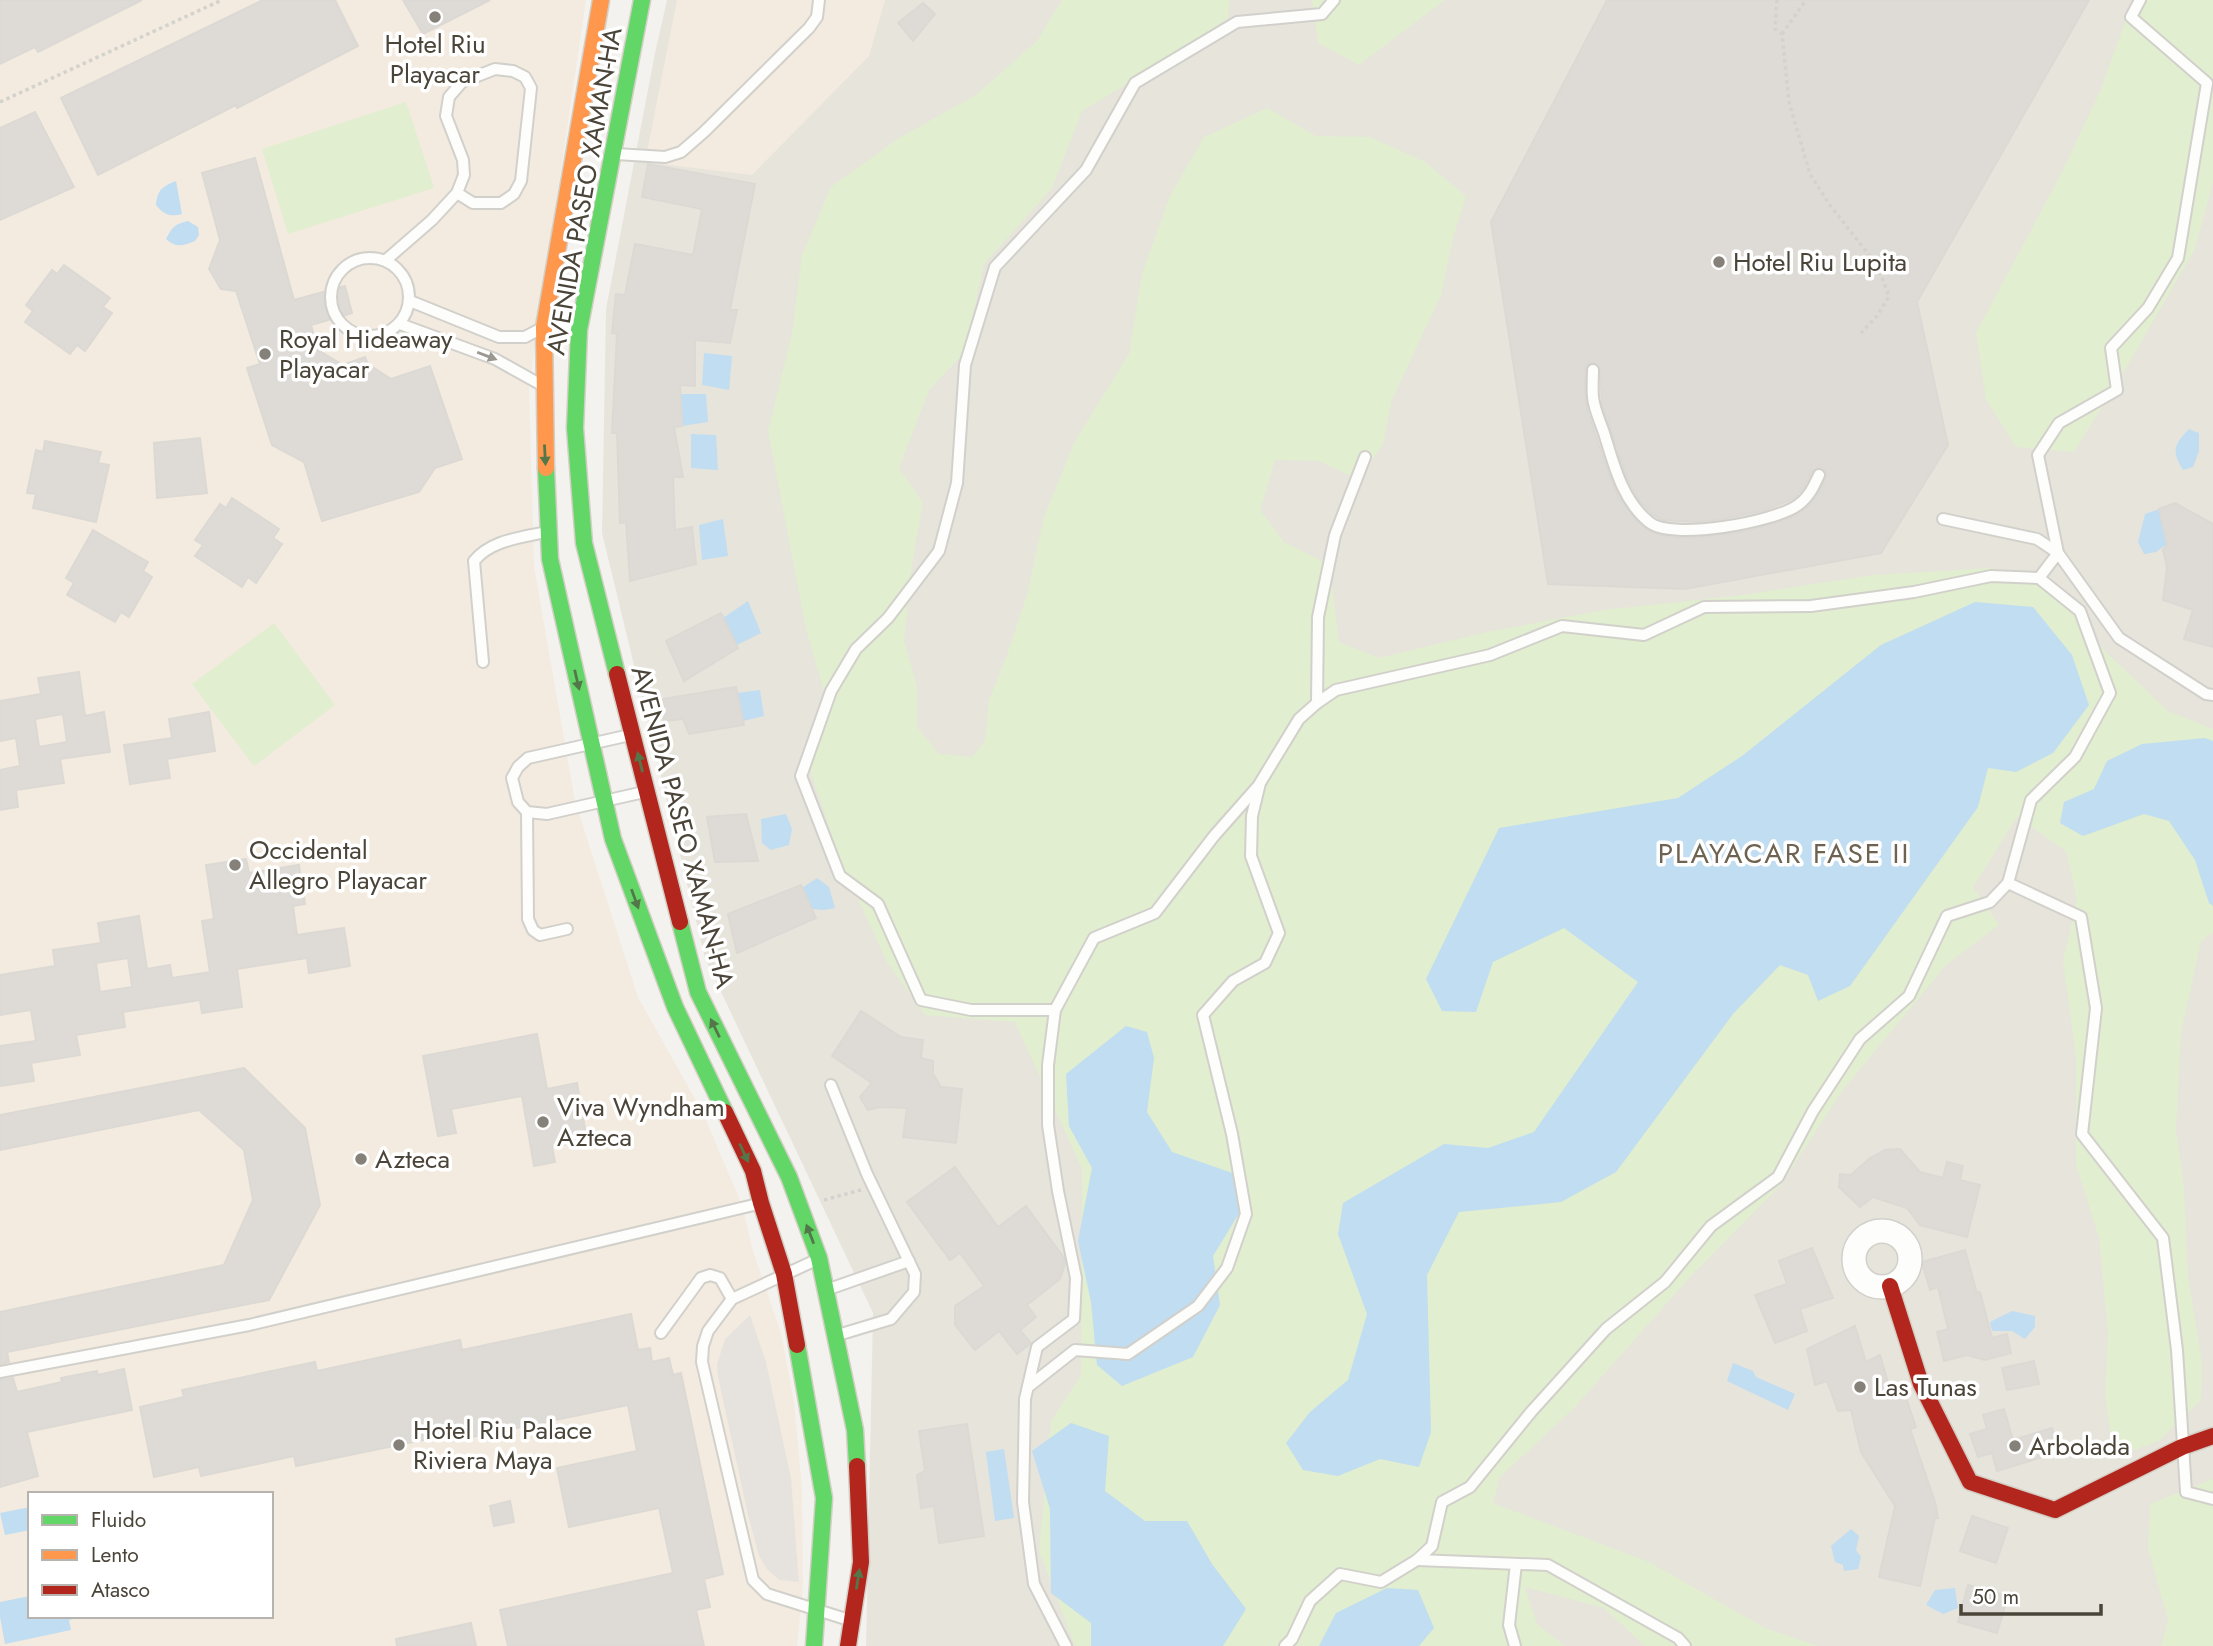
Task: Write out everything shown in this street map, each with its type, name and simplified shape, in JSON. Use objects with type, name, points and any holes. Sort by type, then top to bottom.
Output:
[{"type":"main road","name":"AVENIDA PASEO XAMAN-HA","points":[[601,0],[544,327],[544,429],[550,559],[613,839],[675,1007],[753,1171],[784,1274],[824,1498],[814,1646]]},
{"type":"main road","name":"AVENIDA PASEO XAMAN-HA","points":[[642,0],[579,330],[575,428],[584,543],[698,992],[789,1177],[820,1258],[855,1430],[861,1562],[848,1646]]},
{"type":"main road","points":[[544,429],[575,428]]},
{"type":"main road","points":[[1890,1286],[1922,1384],[1970,1482],[2055,1510],[2182,1447],[2213,1436]]},
{"type":"lane","points":[[613,153],[665,157],[681,152],[809,28],[817,17],[819,0]]},
{"type":"lane","points":[[1055,1010],[971,1010],[921,1000],[878,904],[840,876],[801,776],[831,691],[856,649],[888,618],[939,551],[957,483],[965,365],[995,268],[1086,170],[1135,83],[1237,22],[1322,14],[1334,0]]},
{"type":"lane","points":[[2039,578],[2057,552],[2038,455],[2059,423],[2117,390],[2111,348],[2148,307],[2178,258],[2207,83],[2131,17],[2140,0]]},
{"type":"lane","points":[[386,260],[432,220],[457,192],[464,175],[463,160],[446,116],[449,97],[462,82],[495,69],[513,71],[524,77],[531,88],[521,181],[514,194],[501,203],[473,203],[457,192]]},
{"type":"lane","points":[[361,257],[386,260],[405,276],[410,301],[400,324],[378,336],[353,334],[334,317],[329,292],[340,270],[361,257]]},
{"type":"lane","points":[[410,301],[499,337],[525,337],[544,327],[579,330]]},
{"type":"lane","points":[[400,324],[495,359],[544,386]]},
{"type":"lane","points":[[1592,370],[1593,399],[1618,478],[1634,509],[1652,525],[1664,528],[1715,529],[1766,519],[1797,506],[1808,496],[1819,475]]},
{"type":"lane","points":[[1317,703],[1318,617],[1335,535],[1365,457]]},
{"type":"lane","points":[[1943,519],[2036,539],[2057,552],[2119,638],[2206,694],[2213,695]]},
{"type":"lane","points":[[483,662],[474,561],[482,551],[501,542],[549,532]]},
{"type":"lane","points":[[1066,1646],[1034,1584],[1023,1502],[1025,1399],[1038,1347],[1074,1319],[1076,1278],[1048,1125],[1048,1065],[1055,1010],[1094,939],[1156,913],[1213,836],[1260,783],[1299,719],[1336,691],[1490,655],[1562,626],[1644,635],[1704,607],[1811,606],[1914,592],[1992,576],[2039,578],[2080,611],[2110,693],[2075,757],[2031,800],[2008,883],[1990,902],[1947,916],[1909,996],[1860,1039],[1813,1111],[1778,1177],[1711,1226],[1665,1282],[1606,1329],[1531,1412],[1470,1487],[1442,1502],[1432,1546],[1417,1560],[1381,1582],[1340,1574],[1311,1601],[1292,1639],[1285,1646]]},
{"type":"lane","points":[[568,929],[540,935],[533,930],[528,919],[527,812],[518,802],[512,778],[517,767],[528,758],[633,734]]},
{"type":"lane","points":[[1028,1387],[1075,1350],[1128,1354],[1198,1306],[1227,1268],[1246,1214],[1232,1134],[1203,1015],[1233,981],[1265,963],[1279,933],[1251,856],[1252,816],[1260,783]]},
{"type":"lane","points":[[527,812],[547,814],[647,791]]},
{"type":"lane","points":[[2008,883],[2081,917],[2096,1008],[2082,1134],[2163,1238],[2177,1350],[2186,1492],[2213,1499]]},
{"type":"lane","points":[[675,1007],[698,992]]},
{"type":"lane","points":[[831,1085],[867,1174],[915,1274],[914,1292],[891,1319],[836,1336]]},
{"type":"lane","points":[[0,1372],[249,1325],[761,1203]]},
{"type":"lane","points":[[820,1258],[732,1299],[708,1331],[702,1362],[753,1580],[767,1594],[852,1620]]},
{"type":"lane","points":[[826,1289],[909,1261]]},
{"type":"lane","points":[[661,1333],[701,1278],[710,1275],[720,1278],[732,1299]]},
{"type":"lane","points":[[1417,1560],[1548,1565],[1678,1638],[1685,1646]]},
{"type":"lane","points":[[1516,1564],[1509,1625],[1516,1646]]},
{"type":"path","points":[[0,102],[222,0]]},
{"type":"path","points":[[1777,0],[1775,29],[1782,34]]},
{"type":"path","points":[[1806,0],[1782,34],[1789,102],[1810,174],[1829,204],[1877,265],[1889,296],[1877,316],[1861,333]]},
{"type":"shaded area","points":[[0,0],[586,0],[529,388],[534,566],[575,801],[638,997],[703,1113],[742,1205],[753,1251],[781,1333],[794,1402],[802,1489],[803,1583],[797,1646],[0,1646]]},
{"type":"shaded area","points":[[667,0],[2213,0],[2213,1646],[866,1646],[873,1313],[705,958],[602,533],[606,309]]},
{"type":"shaded area","points":[[677,0],[885,0],[869,56],[752,175],[645,162]]},
{"type":"shaded area","points":[[750,1315],[766,1362],[791,1478],[799,1582],[779,1580],[766,1568],[759,1556],[718,1377],[717,1364],[725,1339]]},
{"type":"green space","points":[[1062,0],[1230,0],[1228,18],[1177,54],[1082,111],[1052,188],[984,264],[965,352],[929,390],[899,468],[923,503],[911,569],[904,641],[917,686],[917,727],[939,754],[972,757],[985,741],[989,700],[1027,595],[1044,517],[1075,441],[1129,354],[1142,274],[1170,196],[1204,137],[1267,108],[1316,136],[1370,137],[1425,162],[1466,196],[1453,238],[1441,295],[1391,402],[1383,445],[1357,479],[1319,461],[1275,460],[1260,510],[1284,542],[1322,561],[1332,586],[1339,642],[1379,658],[1487,632],[1604,610],[1735,596],[1873,575],[1990,568],[2055,588],[2106,652],[2168,711],[2213,729],[2213,932],[2201,941],[2181,1033],[2176,1130],[2184,1187],[2188,1277],[2202,1363],[2201,1400],[2159,1441],[2114,1457],[2105,1395],[2108,1333],[2099,1238],[2076,1164],[2076,1057],[2063,961],[2077,899],[2066,851],[2017,817],[1973,887],[1999,925],[1946,965],[1842,1091],[1781,1185],[1690,1277],[1573,1409],[1500,1477],[1493,1503],[1649,1562],[1765,1628],[1818,1646],[1645,1646],[1604,1608],[1525,1587],[1537,1624],[1565,1646],[1075,1646],[1039,1551],[1051,1421],[1081,1375],[1082,1169],[1015,1022],[925,1015],[887,962],[841,862],[808,764],[826,698],[806,629],[768,431],[792,334],[802,255],[831,187],[899,138],[976,95],[1037,41]]},
{"type":"green space","points":[[1312,0],[1445,0],[1359,65],[1318,43]]},
{"type":"green space","points":[[2133,0],[2213,0],[2213,182],[2195,249],[2074,452],[2016,447],[1986,399],[1976,333],[2061,174],[2101,89]]},
{"type":"green space","points":[[406,102],[434,188],[288,234],[262,149]]},
{"type":"green space","points":[[274,623],[335,705],[254,766],[192,684]]},
{"type":"green space","points":[[2213,1479],[2213,1646],[2161,1646],[2168,1620],[2148,1548],[2150,1504]]},
{"type":"water","points":[[176,181],[182,214],[171,215],[156,205],[162,189]]},
{"type":"water","points":[[188,221],[198,227],[199,235],[195,241],[180,245],[166,239],[174,227]]},
{"type":"water","points":[[704,353],[732,356],[729,390],[702,385]]},
{"type":"water","points":[[680,394],[706,394],[708,422],[682,426]]},
{"type":"water","points":[[2189,429],[2199,433],[2199,451],[2193,467],[2183,470],[2176,448]]},
{"type":"water","points":[[691,434],[716,435],[718,470],[691,468]]},
{"type":"water","points":[[2159,509],[2167,544],[2156,552],[2144,554],[2138,542],[2145,514]]},
{"type":"water","points":[[723,519],[728,556],[702,560],[699,525]]},
{"type":"water","points":[[748,601],[761,633],[737,645],[723,618]]},
{"type":"water","points":[[1975,602],[2033,607],[2072,655],[2089,705],[2053,753],[2016,772],[1988,768],[1978,807],[1850,986],[1818,1001],[1808,975],[1780,965],[1733,1014],[1616,1172],[1561,1202],[1459,1212],[1427,1275],[1431,1432],[1419,1467],[1380,1459],[1338,1476],[1303,1470],[1286,1443],[1310,1412],[1348,1380],[1367,1314],[1338,1234],[1343,1203],[1444,1144],[1488,1148],[1534,1132],[1638,982],[1564,928],[1493,962],[1476,1012],[1442,1011],[1426,979],[1499,828],[1678,798],[1742,756],[1881,645]]},
{"type":"water","points":[[760,690],[764,716],[743,721],[737,693]]},
{"type":"water","points":[[2205,738],[2213,741],[2213,906],[2209,903],[2195,860],[2169,821],[2144,814],[2083,836],[2060,823],[2064,802],[2094,789],[2107,761],[2142,744]]},
{"type":"water","points":[[786,814],[792,829],[789,845],[771,850],[762,843],[761,819]]},
{"type":"water","points":[[817,878],[829,887],[835,908],[812,909],[802,888]]},
{"type":"water","points":[[1126,1026],[1147,1032],[1154,1058],[1147,1112],[1172,1152],[1241,1176],[1246,1202],[1213,1256],[1220,1305],[1193,1357],[1122,1386],[1097,1365],[1091,1302],[1078,1241],[1092,1168],[1069,1126],[1066,1074]]},
{"type":"water","points":[[2012,1311],[2035,1316],[2035,1327],[2025,1339],[2012,1331],[1992,1331],[1990,1322]]},
{"type":"water","points":[[1733,1363],[1753,1371],[1756,1377],[1795,1394],[1788,1410],[1727,1381]]},
{"type":"water","points":[[1071,1423],[1109,1436],[1105,1491],[1145,1521],[1187,1521],[1212,1564],[1246,1609],[1223,1646],[1091,1646],[1091,1623],[1051,1593],[1050,1509],[1032,1451]]},
{"type":"water","points":[[1004,1449],[1014,1518],[995,1521],[986,1452]]},
{"type":"water","points":[[28,1507],[28,1530],[5,1535],[0,1513]]},
{"type":"water","points":[[1851,1529],[1859,1536],[1856,1550],[1861,1557],[1858,1569],[1844,1571],[1843,1565],[1835,1562],[1831,1546]]},
{"type":"water","points":[[1387,1588],[1418,1590],[1434,1628],[1419,1646],[1319,1646],[1336,1613]]},
{"type":"water","points":[[1955,1588],[1958,1608],[1943,1614],[1926,1605],[1935,1590]]},
{"type":"water","points":[[28,1596],[28,1618],[78,1618],[69,1620],[71,1630],[5,1644],[0,1602]]},
{"type":"building","points":[[0,0],[142,0],[38,52],[35,47],[0,64]]},
{"type":"building","points":[[263,0],[335,0],[358,46],[98,175],[61,98]]},
{"type":"building","name":"Hotel Riu Playacar","points":[[403,0],[490,0],[423,34]]},
{"type":"building","name":"Hotel Riu Lupita","points":[[1607,0],[2089,0],[1917,302],[1948,445],[1881,553],[1685,589],[1548,584],[1491,222]],"holes":[[[1592,362],[1600,367],[1602,404],[1627,478],[1638,499],[1653,515],[1663,520],[1699,522],[1766,510],[1794,498],[1804,487],[1812,471],[1819,467],[1825,470],[1827,475],[1820,491],[1802,512],[1748,531],[1678,538],[1659,535],[1646,529],[1618,496],[1588,413],[1585,370]]]},
{"type":"building","points":[[923,3],[935,14],[913,41],[898,23]]},
{"type":"building","points":[[35,112],[74,187],[0,220],[0,128]]},
{"type":"building","name":"Royal Hideaway Playacar","points":[[255,158],[294,300],[345,286],[352,313],[311,325],[318,350],[343,365],[365,357],[368,364],[391,379],[430,366],[462,459],[435,468],[419,492],[322,521],[304,462],[272,445],[247,368],[260,364],[236,291],[221,289],[209,269],[220,240],[202,173]]},
{"type":"building","points":[[648,164],[755,184],[730,310],[737,310],[730,343],[695,340],[695,386],[680,385],[682,426],[674,427],[683,477],[673,477],[675,530],[692,527],[696,564],[630,581],[626,522],[620,523],[617,433],[612,433],[617,334],[612,333],[616,294],[625,295],[635,244],[693,255],[702,209],[642,197]]},
{"type":"building","points":[[64,265],[110,298],[103,307],[112,313],[85,351],[77,345],[70,354],[25,322],[33,311],[26,305],[52,270],[57,274]]},
{"type":"building","points":[[200,438],[207,493],[157,498],[154,443]]},
{"type":"building","points":[[45,441],[101,452],[98,463],[109,465],[96,522],[33,508],[36,494],[27,493],[36,450],[43,452]]},
{"type":"building","points":[[232,498],[279,529],[273,538],[282,544],[256,583],[248,577],[242,587],[195,556],[203,545],[195,540],[220,504],[226,508]]},
{"type":"building","points":[[2175,503],[2213,524],[2213,647],[2184,639],[2193,610],[2163,600],[2167,567],[2163,550],[2167,544],[2159,509]]},
{"type":"building","points":[[93,530],[148,562],[143,571],[152,577],[129,617],[121,612],[115,622],[67,595],[74,583],[66,578]]},
{"type":"building","points":[[721,613],[738,648],[684,681],[666,641]]},
{"type":"building","points":[[79,672],[85,716],[104,712],[110,752],[60,759],[64,783],[16,790],[18,807],[0,810],[0,770],[20,766],[16,738],[0,741],[0,701],[41,694],[38,678]],"holes":[[[63,714],[67,742],[39,747],[35,719]]]},
{"type":"building","points":[[736,687],[744,725],[689,734],[683,719],[664,721],[663,699]]},
{"type":"building","points":[[209,712],[215,751],[167,759],[170,778],[130,784],[124,745],[172,738],[169,719]]},
{"type":"building","points":[[746,814],[758,861],[715,862],[707,817]]},
{"type":"building","points":[[246,859],[249,873],[299,865],[305,904],[293,906],[297,935],[344,928],[350,966],[309,973],[307,958],[237,969],[242,1007],[202,1013],[200,1000],[123,1012],[125,1027],[76,1035],[80,1055],[31,1063],[34,1081],[0,1086],[0,1046],[36,1041],[31,1010],[0,1015],[0,975],[55,966],[53,950],[101,943],[98,923],[139,916],[147,969],[170,965],[172,978],[210,972],[202,921],[214,919],[206,865]],"holes":[[[128,958],[132,987],[100,992],[96,963]]]},
{"type":"building","points":[[801,885],[816,918],[737,953],[728,914]]},
{"type":"building","points":[[861,1011],[901,1037],[923,1040],[921,1058],[933,1061],[933,1074],[941,1087],[962,1089],[956,1143],[903,1137],[907,1108],[880,1107],[868,1110],[860,1097],[872,1083],[832,1056]]},
{"type":"building","points":[[537,1034],[547,1089],[577,1083],[587,1140],[552,1147],[555,1162],[534,1166],[522,1096],[451,1109],[456,1133],[438,1136],[423,1056]]},
{"type":"building","points":[[244,1068],[305,1128],[320,1205],[269,1300],[7,1352],[9,1362],[0,1364],[0,1312],[224,1265],[253,1200],[244,1150],[199,1110],[0,1150],[0,1115]]},
{"type":"building","points":[[1900,1149],[1920,1172],[1943,1178],[1947,1162],[1963,1166],[1960,1180],[1980,1185],[1967,1237],[1920,1225],[1907,1208],[1873,1197],[1860,1207],[1839,1187],[1840,1174],[1851,1175],[1870,1158],[1885,1150]]},
{"type":"building","points":[[955,1167],[998,1227],[1026,1206],[1064,1258],[1060,1279],[1027,1305],[1036,1317],[1020,1330],[1031,1343],[1017,1354],[999,1331],[975,1350],[955,1325],[955,1306],[984,1286],[960,1253],[950,1260],[907,1202]]},
{"type":"building","points":[[1812,1248],[1833,1298],[1800,1309],[1807,1331],[1775,1343],[1755,1295],[1787,1284],[1779,1261]]},
{"type":"building","points":[[1965,1250],[1992,1338],[2007,1334],[2011,1353],[1985,1360],[1967,1355],[1944,1361],[1937,1332],[1948,1329],[1938,1287],[1930,1290],[1922,1262]]},
{"type":"building","points":[[631,1314],[638,1350],[650,1348],[652,1362],[669,1358],[673,1375],[681,1373],[723,1574],[704,1579],[710,1607],[696,1610],[704,1646],[508,1646],[500,1610],[673,1573],[659,1508],[569,1527],[557,1468],[637,1451],[628,1405],[448,1442],[447,1435],[296,1466],[294,1456],[201,1476],[199,1467],[154,1477],[140,1407],[184,1397],[182,1390],[315,1362],[317,1371],[460,1340],[462,1350]]},
{"type":"building","points":[[1855,1326],[1866,1362],[1880,1355],[1890,1390],[1903,1389],[1916,1427],[1910,1429],[1935,1502],[1938,1518],[1935,1518],[1920,1586],[1879,1577],[1895,1506],[1861,1452],[1851,1410],[1838,1411],[1827,1381],[1815,1385],[1807,1349]]},
{"type":"building","points":[[2034,1361],[2039,1384],[2007,1390],[2002,1368]]},
{"type":"building","points":[[124,1369],[132,1410],[27,1432],[38,1476],[0,1487],[0,1380],[13,1378],[17,1392],[62,1382],[61,1378],[97,1371],[98,1375]]},
{"type":"building","name":"Arbolada","points":[[2004,1409],[2013,1440],[2052,1428],[2059,1452],[1997,1471],[1992,1453],[1978,1457],[1970,1434],[1987,1429],[1983,1415]]},
{"type":"building","points":[[967,1424],[984,1536],[939,1543],[934,1506],[921,1508],[917,1475],[925,1471],[919,1431]]},
{"type":"building","points":[[510,1501],[514,1522],[494,1526],[490,1506]]},
{"type":"building","points":[[1972,1516],[2008,1528],[1996,1563],[1960,1551]]},
{"type":"building","points":[[1968,1585],[2008,1596],[1997,1633],[1958,1622]]},
{"type":"building","points":[[471,1623],[476,1646],[397,1646],[396,1639]]},
{"type":"traffic: fast","points":[[617,674],[584,543],[575,428],[579,330],[642,0]]},
{"type":"traffic: fast","points":[[546,468],[550,559],[613,839],[675,1007],[725,1112]]},
{"type":"traffic: fast","points":[[680,922],[698,992],[789,1177],[819,1258],[855,1430],[857,1466]]},
{"type":"traffic: fast","points":[[797,1345],[824,1498],[814,1646]]},
{"type":"traffic: slow","points":[[546,468],[544,327],[601,0]]},
{"type":"traffic: jam","points":[[617,674],[680,922]]},
{"type":"traffic: jam","points":[[725,1112],[753,1171],[784,1274],[797,1345]]},
{"type":"traffic: jam","points":[[1890,1286],[1921,1384],[1970,1482],[2055,1510],[2182,1447],[2213,1436]]},
{"type":"traffic: jam","points":[[848,1646],[861,1562],[857,1466]]},
{"type":"place","name":"Hotel Riu Playacar","points":[[435,17]]},
{"type":"place","name":"Hotel Riu Lupita","points":[[1719,262]]},
{"type":"place","name":"Royal Hideaway Playacar","points":[[265,354]]},
{"type":"place","name":"Occidental Allegro Playacar","points":[[235,865]]},
{"type":"place","name":"Viva Wyndham Azteca","points":[[543,1122]]},
{"type":"place","name":"Azteca","points":[[361,1159]]},
{"type":"place","name":"Las Tunas","points":[[1860,1387]]},
{"type":"place","name":"Hotel Riu Palace Riviera Maya","points":[[399,1445]]},
{"type":"place","name":"Arbolada","points":[[2015,1446]]},
{"type":"district","name":"PLAYACAR FASE II","points":[[1784,853]]}]
